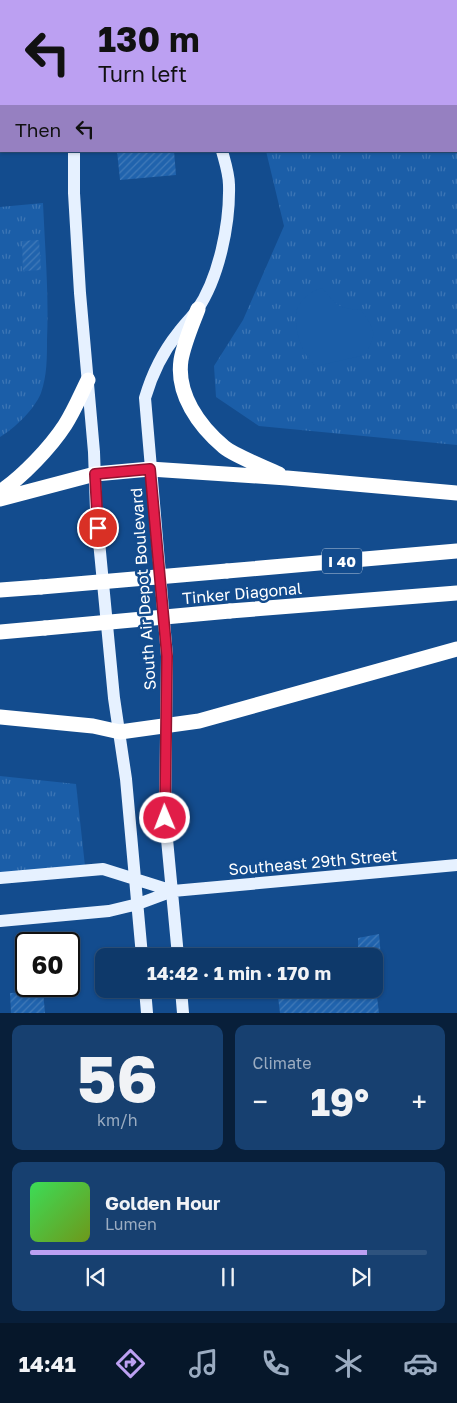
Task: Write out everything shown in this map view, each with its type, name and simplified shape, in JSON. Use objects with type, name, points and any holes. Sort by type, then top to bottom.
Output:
[{"type":"highway","points":[[198,309],[181,360],[183,388],[188,403],[199,421],[225,448],[287,478]]},
{"type":"highway","points":[[0,492],[15,482],[65,425],[88,380]]},
{"type":"highway","points":[[0,500],[95,474],[150,469],[287,478],[457,493]]},
{"type":"highway","name":"Tinker Diagonal","points":[[0,590],[457,551]]},
{"type":"highway","name":"Tinker Diagonal","points":[[0,632],[457,593]]},
{"type":"highway","points":[[0,717],[93,726],[120,732],[166,726],[199,720],[457,649]]},
{"type":"main road","points":[[74,152],[74,194],[95,474],[96,510],[113,688],[126,779],[141,948]]},
{"type":"main road","name":"South Air Depot Boulevard","points":[[177,948],[165,818],[167,656],[150,469],[146,398],[149,383],[165,350],[198,309],[221,253],[227,221],[229,184],[222,152]]},
{"type":"main road","name":"Southeast 29th Street","points":[[0,921],[109,911],[138,904],[173,891],[457,865]]},
{"type":"main road","name":"Southeast 29th Street","points":[[0,878],[103,869],[173,891]]},
{"type":"main road","points":[[146,998],[147,1013]]},
{"type":"main road","points":[[182,998],[183,1013]]},
{"type":"green space","points":[[266,152],[457,152],[457,445],[259,426],[216,397],[214,366],[243,320],[284,226]]},
{"type":"green space","points":[[43,203],[48,306],[47,360],[44,380],[41,393],[29,412],[18,424],[0,437],[0,207]]},
{"type":"green space","points":[[322,288],[338,305],[361,310],[372,327],[372,341],[365,355],[317,366],[307,356],[299,339],[296,313],[305,297]]},
{"type":"green space","points":[[0,776],[76,784],[85,866],[0,873]]},
{"type":"building","points":[[117,152],[174,152],[176,175],[120,180]]},
{"type":"building","points":[[39,240],[41,270],[23,271],[22,241]]},
{"type":"building","points":[[379,934],[380,948],[358,948],[358,938]]},
{"type":"building","points":[[10,993],[15,993],[15,997],[44,997],[45,1013],[11,1013]]},
{"type":"building","points":[[278,998],[377,998],[379,1013],[280,1013]]},
{"type":"route","points":[[98,528],[95,474],[150,469],[167,656],[165,818]]}]
